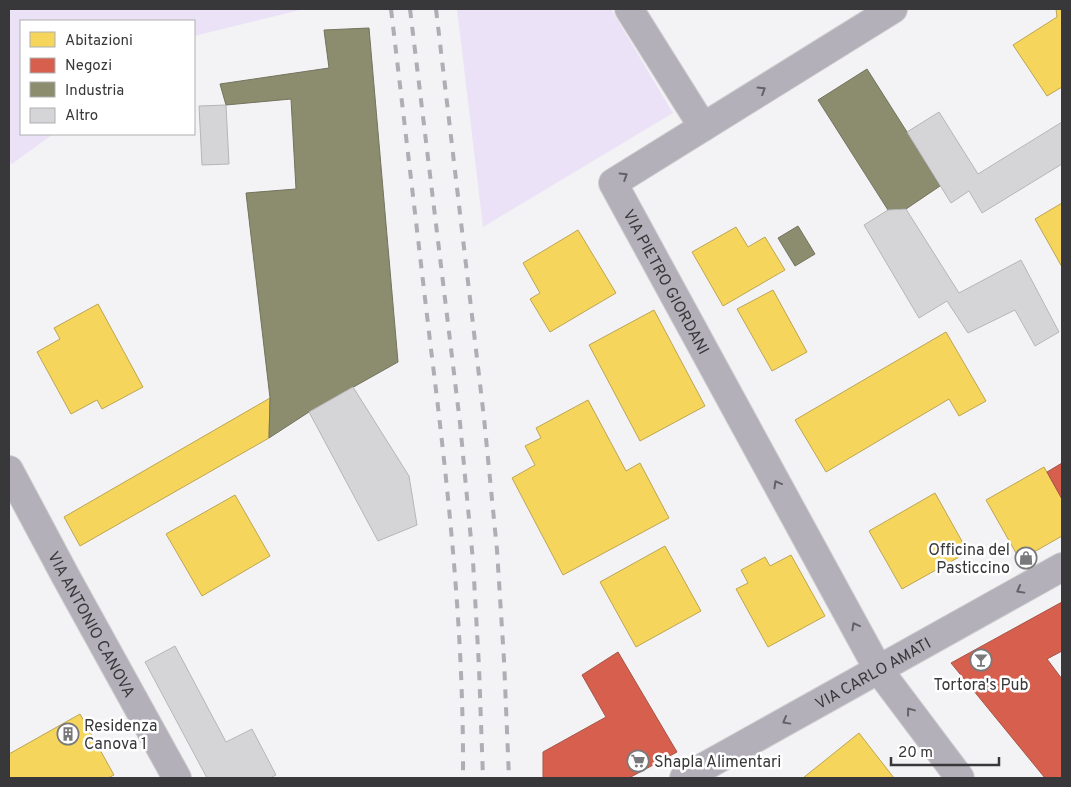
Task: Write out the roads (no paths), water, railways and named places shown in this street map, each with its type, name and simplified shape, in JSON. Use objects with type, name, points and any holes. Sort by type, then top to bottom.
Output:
[{"type":"street","points":[[629,9],[703,127]]},
{"type":"street","name":"VIA PIETRO GIORDANI","points":[[878,669],[613,183],[893,9]]},
{"type":"street","name":"VIA ANTONIO CANOVA","points":[[9,470],[177,778]]},
{"type":"street","name":"VIA CARLO AMATI","points":[[684,778],[1062,566]]},
{"type":"street","points":[[878,669],[960,778]]},
{"type":"railway","points":[[391,9],[449,504],[461,669],[463,778]]},
{"type":"railway","points":[[410,9],[460,423],[473,561],[483,778]]},
{"type":"railway","points":[[436,9],[484,418],[497,550],[509,778]]},
{"type":"place","name":"Officina del Pasticcino","points":[[1026,558]]},
{"type":"place","name":"Tortora's Pub","points":[[981,660]]},
{"type":"place","name":"Residenza Canova 1","points":[[68,734]]},
{"type":"place","name":"Shapla Alimentari","points":[[638,761]]}]
